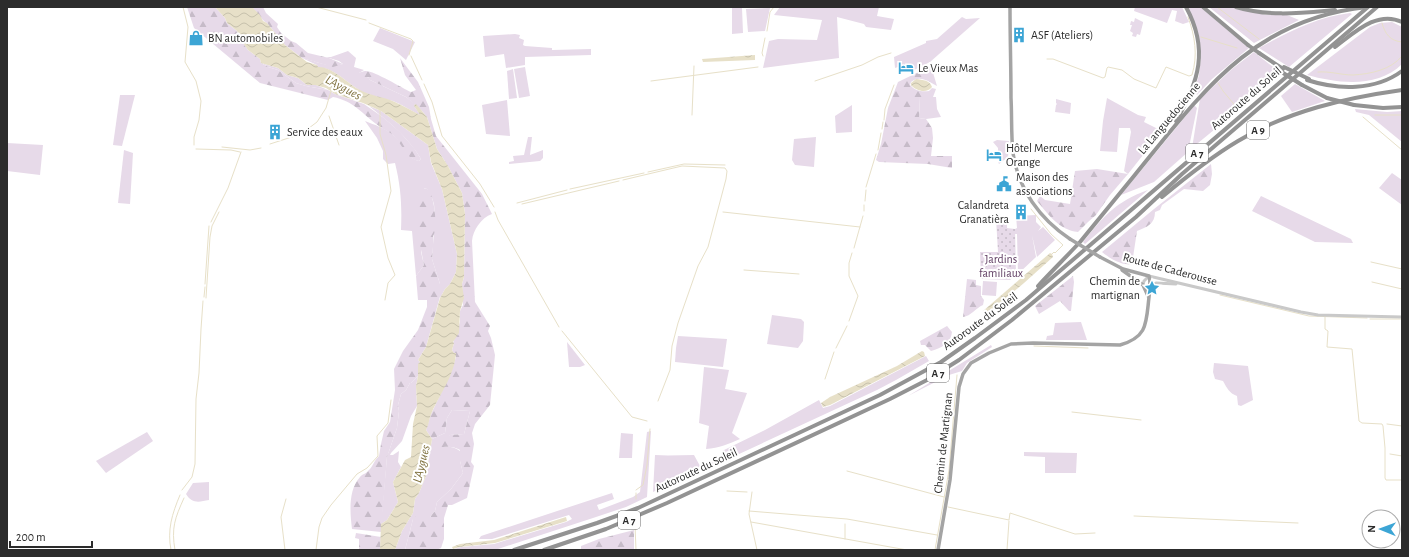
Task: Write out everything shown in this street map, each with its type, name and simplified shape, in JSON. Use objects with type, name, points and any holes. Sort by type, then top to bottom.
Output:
[{"type":"highway","points":[[1166,137],[1186,103],[1195,84],[1198,71],[1200,56],[1198,41],[1194,25],[1186,7]]},
{"type":"highway","points":[[1204,7],[1248,44],[1302,85],[1327,98],[1354,105],[1383,108],[1402,107]]},
{"type":"highway","points":[[1236,7],[1256,12],[1276,14],[1353,9]]},
{"type":"highway","name":"La Languedocienne","points":[[1026,300],[1081,240],[1190,108],[1215,80],[1234,63],[1255,47],[1283,31],[1332,13],[1367,7]]},
{"type":"highway","name":"Autoroute du Soleil","points":[[514,550],[638,508],[880,395],[941,362],[1026,300],[1367,7]]},
{"type":"highway","name":"Autoroute du Soleil","points":[[544,550],[612,527],[662,506],[858,415],[922,383],[959,360],[993,336],[1136,216],[1182,174],[1377,7]]},
{"type":"highway","points":[[1312,63],[1367,24],[1386,18],[1395,19],[1402,22]]},
{"type":"highway","points":[[1282,69],[1331,86],[1360,86],[1383,81],[1402,70]]},
{"type":"highway","name":"A 9","points":[[1136,216],[1211,159],[1238,141],[1266,127],[1290,116],[1326,105],[1362,96],[1402,90]]},
{"type":"main road","name":"Route de Caderousse","points":[[1010,7],[1012,140],[1016,168],[1021,183],[1034,205],[1049,222],[1070,239],[1118,267],[1149,276]]},
{"type":"main road","points":[[1118,267],[1142,285],[1147,291],[1149,299]]},
{"type":"main road","name":"Chemin de Martignan","points":[[938,550],[950,480],[959,387],[963,374],[968,366],[989,353],[1011,344],[1033,343],[1112,346],[1127,343],[1141,333],[1145,327],[1149,299],[1149,276]]},
{"type":"street","points":[[1142,285],[1149,276]]},
{"type":"street","name":"Route de Caderousse","points":[[1149,276],[1318,315],[1402,317]]},
{"type":"street","points":[[1150,286],[1156,284],[1186,285]]},
{"type":"green space","points":[[187,7],[215,7],[225,18],[227,23],[237,31],[248,50],[260,59],[261,63],[278,70],[296,83],[328,90],[364,104],[384,118],[400,132],[414,148],[421,159],[419,161],[411,158],[392,135],[358,108],[347,102],[333,97],[328,100],[260,83],[194,28]]},
{"type":"green space","points":[[251,7],[263,7],[266,13],[278,24],[277,27],[281,33],[308,53],[329,58],[343,64],[333,67],[302,58],[285,45],[267,23]]},
{"type":"green space","points":[[721,7],[742,8],[743,33],[732,34],[732,8]]},
{"type":"green space","points":[[780,7],[879,7],[877,16],[894,19],[891,30],[866,27],[864,24],[837,17],[839,58],[763,68],[769,41],[778,39],[817,40],[822,20],[774,15]]},
{"type":"green space","points":[[1135,7],[1182,7],[1189,22],[1183,24],[1175,21],[1177,11],[1172,10],[1167,23],[1134,11]]},
{"type":"green space","points":[[1187,7],[1200,7],[1249,48],[1212,79],[1197,95],[1194,91],[1199,75],[1201,55]]},
{"type":"green space","points":[[1209,7],[1232,7],[1266,15],[1287,15],[1299,20],[1254,43]]},
{"type":"green space","points":[[770,8],[765,31],[748,32],[746,9]]},
{"type":"green space","points":[[1350,13],[1352,14],[1289,67],[1259,48],[1292,31],[1314,22]]},
{"type":"green space","points":[[962,17],[966,19],[980,18],[930,62],[914,70],[907,64],[895,68],[894,57],[926,43],[926,41],[937,39]]},
{"type":"green space","points":[[1135,18],[1143,22],[1140,35],[1137,34],[1136,37],[1132,36],[1133,33],[1130,31],[1132,25],[1130,25],[1131,21],[1134,22]]},
{"type":"green space","points":[[1392,22],[1402,27],[1402,64],[1392,72],[1369,81],[1356,82],[1344,82],[1307,75],[1370,27],[1380,23]]},
{"type":"green space","points":[[380,28],[415,42],[406,60],[393,49],[373,41]]},
{"type":"green space","points":[[520,35],[519,38],[524,40],[523,45],[525,46],[552,48],[552,50],[591,49],[591,55],[525,57],[525,65],[506,68],[504,54],[485,57],[483,36]]},
{"type":"green space","points":[[348,51],[356,58],[354,67],[364,70],[359,73],[370,80],[406,97],[415,104],[414,106],[421,116],[393,101],[361,91],[329,70],[318,68],[317,65],[302,58],[327,65],[338,65],[343,64],[339,61],[326,57],[331,57]]},
{"type":"green space","points":[[1254,52],[1282,74],[1192,148],[1200,99],[1232,69]]},
{"type":"green space","points":[[400,58],[418,82],[429,107],[436,136],[482,194],[492,214],[484,218],[478,225],[472,241],[475,302],[490,326],[488,331],[495,355],[490,405],[475,424],[472,433],[474,444],[471,462],[474,466],[467,498],[452,505],[448,505],[444,518],[444,539],[441,548],[436,550],[405,550],[413,519],[417,515],[422,517],[430,517],[435,511],[437,502],[451,489],[463,473],[460,461],[460,450],[450,447],[438,448],[433,441],[450,435],[464,434],[470,411],[452,410],[447,418],[445,433],[432,439],[426,430],[431,414],[450,375],[456,357],[452,350],[460,322],[460,311],[463,305],[462,284],[464,277],[465,214],[462,193],[437,149],[427,117],[406,97],[370,80],[368,77],[365,78],[359,76],[360,72],[369,71],[411,92],[416,90],[405,75]]},
{"type":"green space","points":[[261,63],[278,68],[287,75],[298,78],[307,85],[316,85],[328,90],[296,83],[278,70]]},
{"type":"green space","points":[[931,66],[937,86],[921,79],[914,80],[910,85],[914,89],[921,91],[929,91],[932,88],[936,89],[933,97],[920,97],[919,118],[926,119],[932,128],[933,138],[931,156],[952,156],[952,168],[928,164],[879,162],[876,160],[881,144],[888,108],[898,82]]},
{"type":"green space","points":[[525,67],[530,96],[519,98],[514,69]]},
{"type":"green space","points":[[513,69],[517,98],[509,99],[507,71]]},
{"type":"green space","points":[[1295,84],[1325,101],[1292,112],[1281,96]]},
{"type":"green space","points":[[120,95],[135,95],[122,146],[113,145]]},
{"type":"green space","points":[[920,97],[936,97],[937,109],[941,117],[926,119],[919,118]]},
{"type":"green space","points":[[1107,98],[1138,115],[1146,117],[1144,122],[1162,131],[1128,174],[1124,171],[1131,132],[1130,128],[1119,128],[1117,152],[1100,151]]},
{"type":"green space","points":[[1056,99],[1071,103],[1070,114],[1055,112],[1057,104]]},
{"type":"green space","points":[[507,100],[510,136],[486,134],[482,105]]},
{"type":"green space","points":[[852,105],[852,132],[836,133],[835,116]]},
{"type":"green space","points":[[369,106],[381,111],[428,145],[431,163],[442,189],[457,254],[456,272],[440,298],[440,284],[432,259],[435,216],[432,198],[427,189],[424,188],[421,252],[424,265],[416,276],[412,231],[401,230],[401,196],[395,163],[388,164],[383,159],[383,151],[377,138],[365,121],[390,133],[397,138],[411,157],[419,161],[421,159],[404,137]]},
{"type":"green space","points":[[1194,106],[1197,108],[1188,152],[1154,182],[1121,195]]},
{"type":"green space","points":[[1355,109],[1387,112],[1402,111],[1402,142],[1369,115],[1356,112]]},
{"type":"green space","points":[[528,137],[532,137],[530,155],[543,150],[543,158],[540,161],[509,164],[509,162],[514,161],[513,156],[524,155]]},
{"type":"green space","points":[[816,137],[814,167],[795,165],[792,160],[794,139]]},
{"type":"green space","points":[[997,140],[1009,141],[1008,159],[999,164],[998,162],[1001,159],[1001,153],[998,151],[998,148],[993,142]]},
{"type":"green space","points":[[7,143],[43,145],[40,175],[7,171]]},
{"type":"green space","points":[[124,150],[133,153],[130,204],[118,203]]},
{"type":"green space","points":[[1211,164],[1212,174],[1210,185],[1203,191],[1184,189],[1162,205],[1160,210],[1155,212],[1154,219],[1150,224],[1137,231],[1132,264],[1120,263],[1102,252],[1154,209]]},
{"type":"green space","points":[[1097,169],[1128,174],[1110,195],[1096,215],[1078,232],[1071,231],[1060,225],[1037,201],[1040,196],[1045,200],[1070,204],[1075,171]]},
{"type":"green space","points":[[1392,173],[1402,180],[1402,205],[1379,188]]},
{"type":"green space","points":[[421,188],[425,188],[430,192],[434,204],[435,232],[433,236],[432,259],[440,284],[441,293],[426,347],[418,360],[420,362],[418,364],[418,376],[401,394],[398,405],[399,411],[397,428],[387,457],[381,532],[352,529],[350,509],[353,488],[360,477],[370,469],[379,456],[384,431],[390,422],[395,390],[394,369],[403,351],[418,330],[427,307],[427,300],[418,300],[416,276],[424,265],[417,229],[417,193]]},
{"type":"green space","points":[[1148,190],[1085,244],[1083,242],[1104,217],[1118,205]]},
{"type":"green space","points":[[1261,196],[1351,239],[1353,243],[1315,242],[1252,211]]},
{"type":"green space","points":[[1036,215],[1036,222],[1041,227],[1038,231],[1043,227],[1055,240],[1037,257],[1032,235],[1036,257],[1018,274],[1017,234],[1015,234],[1015,229],[1017,228],[1016,216]]},
{"type":"green space","name":"Jardins familiaux","points":[[996,218],[1007,218],[1007,228],[1015,229],[1016,275],[1010,280],[981,279],[980,252],[998,252]]},
{"type":"green space","points":[[1073,276],[1074,282],[1071,311],[1069,311],[1060,301],[1039,314],[1035,306]]},
{"type":"green space","points":[[967,279],[976,280],[976,285],[981,286],[981,296],[984,300],[983,305],[969,315],[963,317]]},
{"type":"green space","points":[[983,281],[997,282],[996,296],[982,295]]},
{"type":"green space","points":[[772,315],[801,319],[804,322],[803,341],[798,348],[767,344]]},
{"type":"green space","points":[[1081,322],[1087,340],[1046,340],[1047,336],[1053,335],[1055,323]]},
{"type":"green space","points":[[947,326],[952,332],[948,342],[931,351],[925,345],[921,345],[920,341]]},
{"type":"green space","points":[[678,336],[727,339],[723,367],[675,362]]},
{"type":"green space","points":[[567,342],[585,365],[580,367],[569,367]]},
{"type":"green space","points":[[991,345],[992,347],[967,363],[962,371],[949,375],[908,396]]},
{"type":"green space","points":[[926,356],[929,361],[877,390],[698,473],[653,492],[655,455],[694,455],[700,466],[721,457],[722,451],[765,430],[819,400],[823,408],[830,406]]},
{"type":"green space","points":[[1214,363],[1248,366],[1253,400],[1241,406],[1238,405],[1237,396],[1230,392],[1223,381],[1215,379],[1213,372]]},
{"type":"green space","points":[[704,367],[729,370],[725,389],[747,393],[732,433],[740,439],[724,446],[706,449],[709,426],[699,423]]},
{"type":"green space","points":[[418,376],[416,386],[417,406],[411,416],[402,441],[390,455],[393,455],[399,451],[398,462],[401,467],[393,482],[398,502],[387,520],[381,524],[387,457],[397,428],[399,411],[398,405],[401,394]]},
{"type":"green space","points":[[452,410],[470,411],[464,434],[450,435],[438,447],[450,447],[460,451],[460,461],[463,473],[451,489],[437,502],[435,511],[430,517],[413,519],[405,550],[395,550],[402,531],[413,513],[415,499],[426,476],[432,439],[445,433],[447,418]]},
{"type":"green space","points":[[651,431],[647,497],[626,507],[495,550],[451,550],[461,547],[494,544],[566,522],[572,519],[569,515],[492,539],[479,539],[481,536],[612,493],[614,499],[597,505],[599,510],[633,497],[640,492],[647,432]]},
{"type":"green space","points":[[147,432],[153,441],[106,473],[96,461]]},
{"type":"green space","points":[[621,433],[633,434],[632,458],[619,458]]},
{"type":"green space","points":[[1024,452],[1077,453],[1076,473],[1045,473],[1045,457],[1024,456]]},
{"type":"green space","points":[[209,482],[209,500],[199,502],[193,501],[186,494],[193,483]]},
{"type":"green space","points":[[634,530],[634,549],[581,550],[581,546],[599,539]]},
{"type":"green space","points":[[356,533],[381,537],[380,550],[359,550],[359,539],[355,538]]},
{"type":"water","name":"L'Aygues","points":[[215,7],[253,8],[285,45],[307,62],[317,65],[318,67],[329,69],[364,92],[395,102],[420,115],[414,106],[415,104],[417,105],[427,117],[437,149],[462,193],[465,214],[464,277],[462,284],[464,298],[460,311],[459,333],[453,342],[452,350],[456,353],[455,361],[450,376],[431,414],[426,430],[432,439],[426,476],[415,499],[413,513],[402,531],[395,550],[380,550],[381,524],[387,520],[398,502],[393,482],[405,460],[411,457],[413,424],[417,406],[416,386],[418,364],[420,362],[418,360],[426,347],[440,298],[456,272],[457,254],[442,189],[431,162],[428,145],[381,111],[363,103],[335,94],[326,88],[315,85],[307,85],[298,78],[287,75],[278,68],[261,63],[260,59],[248,50],[237,31],[227,23],[225,18]]},
{"type":"water","points":[[755,55],[755,60],[703,62],[702,59]]},
{"type":"water","points":[[916,79],[928,82],[932,87],[924,91],[916,89],[911,85],[911,83]]},
{"type":"water","points":[[1050,253],[1053,257],[986,315],[983,311]]},
{"type":"water","points":[[922,351],[924,352],[925,356],[830,405],[823,407],[821,403],[830,397],[897,366]]},
{"type":"water","points":[[566,517],[567,521],[495,543],[453,549],[452,547],[460,544],[494,540]]},
{"type":"waterway","points":[[183,7],[188,27],[185,62],[196,81],[201,101],[199,120],[194,137],[194,145]]},
{"type":"waterway","points":[[316,7],[366,20]]},
{"type":"waterway","points":[[767,31],[770,12],[774,7]]},
{"type":"waterway","points":[[1217,7],[1259,39]]},
{"type":"waterway","points":[[1047,59],[1053,59],[1103,78],[1105,77],[1108,67],[1122,70],[1134,79],[1156,88],[1166,67],[1189,76],[1192,75],[1195,60],[1195,46],[1188,17]]},
{"type":"waterway","points":[[369,23],[411,39],[413,41],[409,55]]},
{"type":"waterway","points":[[1382,23],[1391,38],[1402,42]]},
{"type":"waterway","points":[[1201,37],[1237,48]]},
{"type":"waterway","points":[[763,56],[762,53],[765,38]]},
{"type":"waterway","points":[[815,81],[862,65],[878,57],[891,53]]},
{"type":"waterway","points":[[411,56],[422,80]]},
{"type":"waterway","points":[[1318,72],[1353,75],[1366,74],[1386,68],[1402,56]]},
{"type":"waterway","points":[[692,115],[694,66]]},
{"type":"waterway","points":[[651,81],[758,67]]},
{"type":"waterway","points":[[1218,83],[1238,109]]},
{"type":"waterway","points":[[424,84],[432,102],[442,136],[480,184],[494,207]]},
{"type":"waterway","points":[[884,120],[885,109],[894,85]]},
{"type":"waterway","name":"L'Aygues","points":[[270,144],[301,134],[317,122],[326,108],[331,91]]},
{"type":"waterway","points":[[380,110],[380,134],[386,155],[391,191],[381,227],[388,258],[395,275],[388,283],[385,300]]},
{"type":"waterway","points":[[1375,115],[1402,115]]},
{"type":"waterway","points":[[329,116],[339,145]]},
{"type":"waterway","points":[[1363,117],[1402,150]]},
{"type":"waterway","points":[[882,129],[883,122]]},
{"type":"waterway","points":[[878,150],[881,133]]},
{"type":"waterway","points":[[222,147],[250,150],[261,148]]},
{"type":"waterway","points":[[196,149],[231,150],[240,152]]},
{"type":"waterway","points":[[211,222],[228,188],[241,152]]},
{"type":"waterway","points":[[866,187],[876,154]]},
{"type":"waterway","points":[[648,172],[684,164],[725,165]]},
{"type":"waterway","points":[[623,180],[682,166],[725,168],[727,171],[708,247],[698,266],[678,323],[672,346],[670,370],[658,401]]},
{"type":"waterway","points":[[570,189],[644,173]]},
{"type":"waterway","points":[[522,204],[619,181]]},
{"type":"waterway","points":[[517,203],[567,190]]},
{"type":"waterway","points":[[865,201],[866,190]]},
{"type":"waterway","points":[[864,205],[864,211]]},
{"type":"waterway","points":[[1031,209],[1051,234],[1063,245],[1052,254]]},
{"type":"waterway","points":[[206,298],[210,237],[212,226],[219,212]]},
{"type":"waterway","points":[[495,212],[498,220],[559,327]]},
{"type":"waterway","points":[[723,212],[860,227]]},
{"type":"waterway","points":[[854,248],[863,216]]},
{"type":"waterway","points":[[205,284],[209,226]]},
{"type":"waterway","points":[[849,321],[858,296],[849,276],[849,263],[852,253]]},
{"type":"waterway","points":[[1371,262],[1402,269]]},
{"type":"waterway","points":[[744,270],[799,274]]},
{"type":"waterway","points":[[1372,282],[1402,289]]},
{"type":"waterway","points":[[204,297],[205,287]]},
{"type":"waterway","points":[[1220,295],[1309,316],[1367,318]]},
{"type":"waterway","points":[[182,490],[192,477],[195,464],[196,399],[203,301]]},
{"type":"waterway","points":[[1325,317],[1325,329],[1328,331],[1327,347],[1352,349],[1359,421],[1362,423],[1382,424],[1383,426],[1385,478],[1386,480],[1402,480]]},
{"type":"waterway","points":[[1370,319],[1402,319]]},
{"type":"waterway","points":[[836,348],[847,326]]},
{"type":"waterway","points":[[562,331],[632,417],[647,421]]},
{"type":"waterway","points":[[1034,346],[1088,348]]},
{"type":"waterway","points":[[825,379],[834,352]]},
{"type":"waterway","points":[[935,550],[949,470],[957,375]]},
{"type":"waterway","points":[[316,550],[319,527],[322,518],[357,474],[367,468],[378,456],[377,436],[388,423],[391,400]]},
{"type":"waterway","points":[[1072,412],[1141,420]]},
{"type":"waterway","points":[[1387,424],[1402,426]]},
{"type":"waterway","points":[[636,490],[643,485],[647,465],[650,429]]},
{"type":"waterway","points":[[1390,454],[1402,456]]},
{"type":"waterway","points":[[847,471],[944,497]]},
{"type":"waterway","points":[[727,491],[747,492]]},
{"type":"waterway","points":[[752,492],[749,514],[757,550]]},
{"type":"waterway","points":[[636,493],[636,499]]},
{"type":"waterway","points":[[171,550],[171,522],[180,495]]},
{"type":"waterway","points":[[175,550],[173,535],[175,523],[178,511],[184,498]]},
{"type":"waterway","points":[[285,550],[281,517],[286,499]]},
{"type":"waterway","points":[[948,507],[1009,520],[1010,513],[1075,534],[1095,533]]},
{"type":"waterway","points":[[749,511],[847,519],[937,535]]},
{"type":"waterway","points":[[1134,516],[1298,523]]},
{"type":"waterway","points":[[1007,550],[1009,521]]},
{"type":"waterway","points":[[751,522],[907,550]]},
{"type":"waterway","points":[[845,524],[845,539]]},
{"type":"waterway","points":[[635,525],[636,550]]},
{"type":"place","name":"ASF (Ateliers)","points":[[1019,35]]},
{"type":"place","name":"BN automobiles","points":[[196,38]]},
{"type":"place","name":"Le Vieux Mas","points":[[906,68]]},
{"type":"place","name":"Service des eaux","points":[[275,132]]},
{"type":"place","name":"Hôtel Mercure Orange","points":[[994,155]]},
{"type":"place","name":"Maison des associations","points":[[1004,184]]},
{"type":"place","name":"Calandreta Granatièra","points":[[1021,212]]},
{"type":"place","name":"Chemin de martignan","points":[[1152,288]]}]
